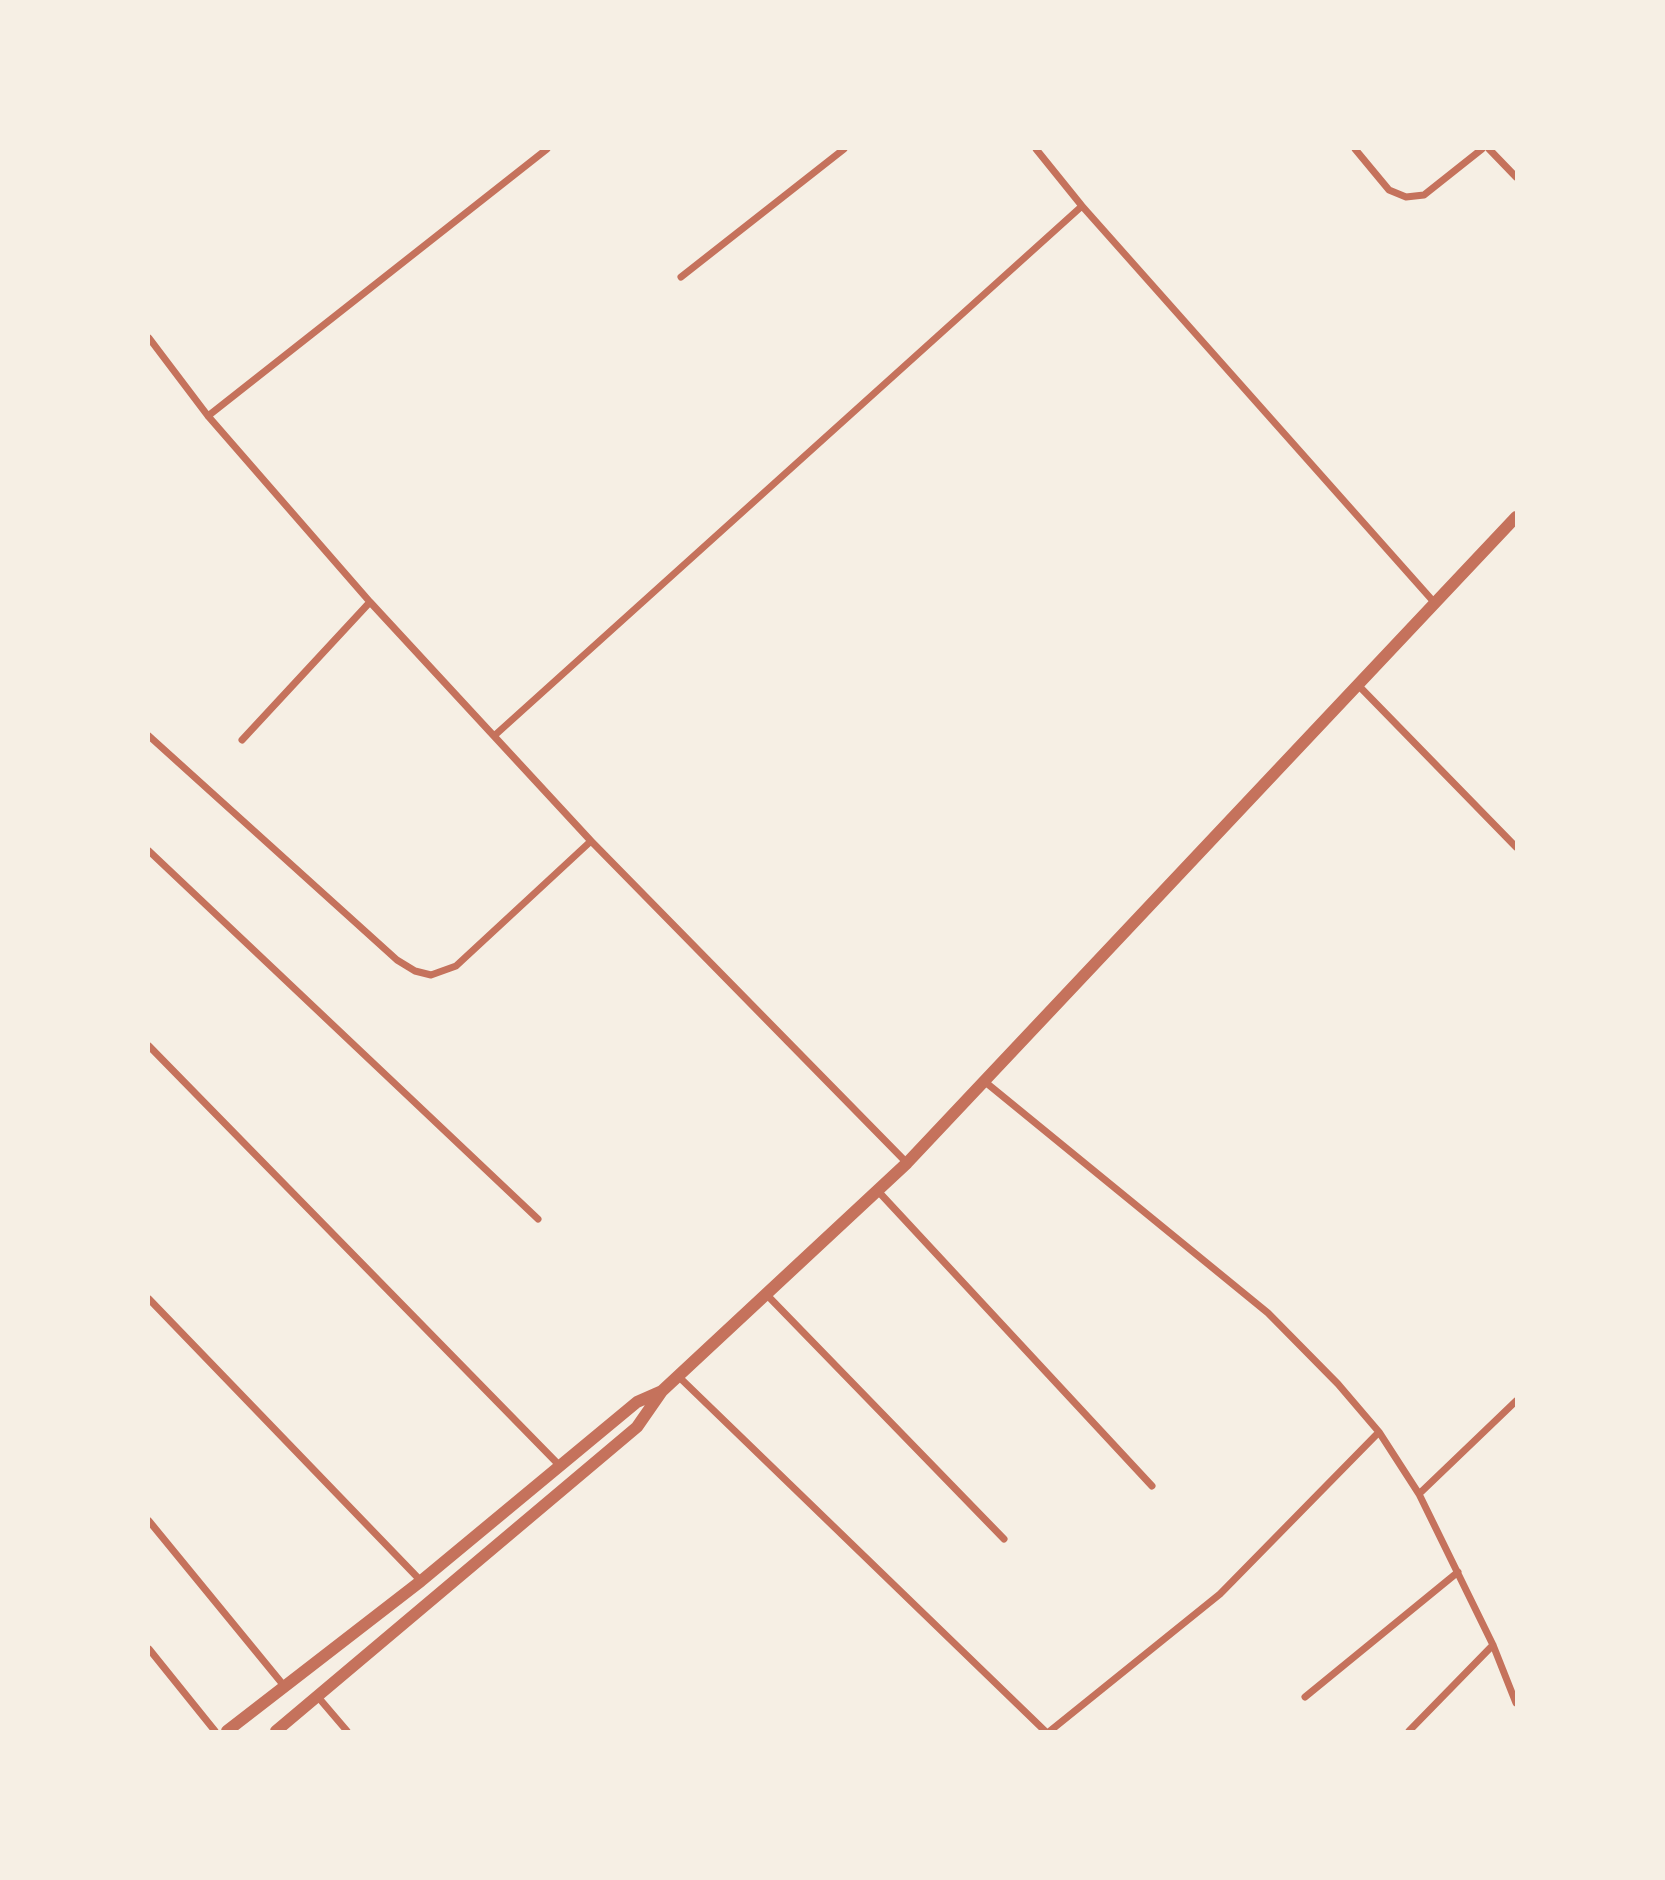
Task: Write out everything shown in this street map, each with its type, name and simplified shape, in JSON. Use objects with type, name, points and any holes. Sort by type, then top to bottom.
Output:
[{"type":"street","points":[[208,416],[547,149]]},
{"type":"street","points":[[681,277],[844,149]]},
{"type":"street","points":[[1036,149],[1082,206],[1433,601]]},
{"type":"street","points":[[1355,149],[1389,190],[1406,197],[1424,195],[1482,149]]},
{"type":"street","points":[[1489,149],[1516,177]]},
{"type":"street","points":[[494,736],[1082,206]]},
{"type":"street","points":[[149,338],[208,416],[370,602],[591,841],[906,1163]]},
{"type":"street","points":[[276,1731],[637,1427],[662,1391],[906,1163],[1433,601],[1516,517]]},
{"type":"street","points":[[242,740],[370,602]]},
{"type":"street","points":[[1357,684],[1516,847]]},
{"type":"street","points":[[149,736],[397,960],[423,973],[444,972],[456,966],[591,841]]},
{"type":"street","points":[[149,851],[538,1219]]},
{"type":"street","points":[[149,1046],[561,1466]]},
{"type":"street","points":[[985,1081],[1268,1313],[1338,1384],[1379,1432],[1419,1494],[1493,1645],[1516,1703]]},
{"type":"street","points":[[877,1190],[1152,1486]]},
{"type":"street","points":[[766,1293],[1004,1539]]},
{"type":"street","points":[[149,1299],[421,1581]]},
{"type":"street","points":[[678,1376],[1045,1731]]},
{"type":"street","points":[[227,1731],[421,1581],[637,1402],[662,1391]]},
{"type":"street","points":[[1419,1494],[1516,1401]]},
{"type":"street","points":[[1050,1731],[1220,1594],[1379,1432]]},
{"type":"street","points":[[149,1521],[285,1687]]},
{"type":"street","points":[[1305,1697],[1458,1572]]},
{"type":"street","points":[[1409,1731],[1493,1645]]},
{"type":"street","points":[[149,1649],[215,1731]]},
{"type":"street","points":[[318,1697],[347,1731]]}]
